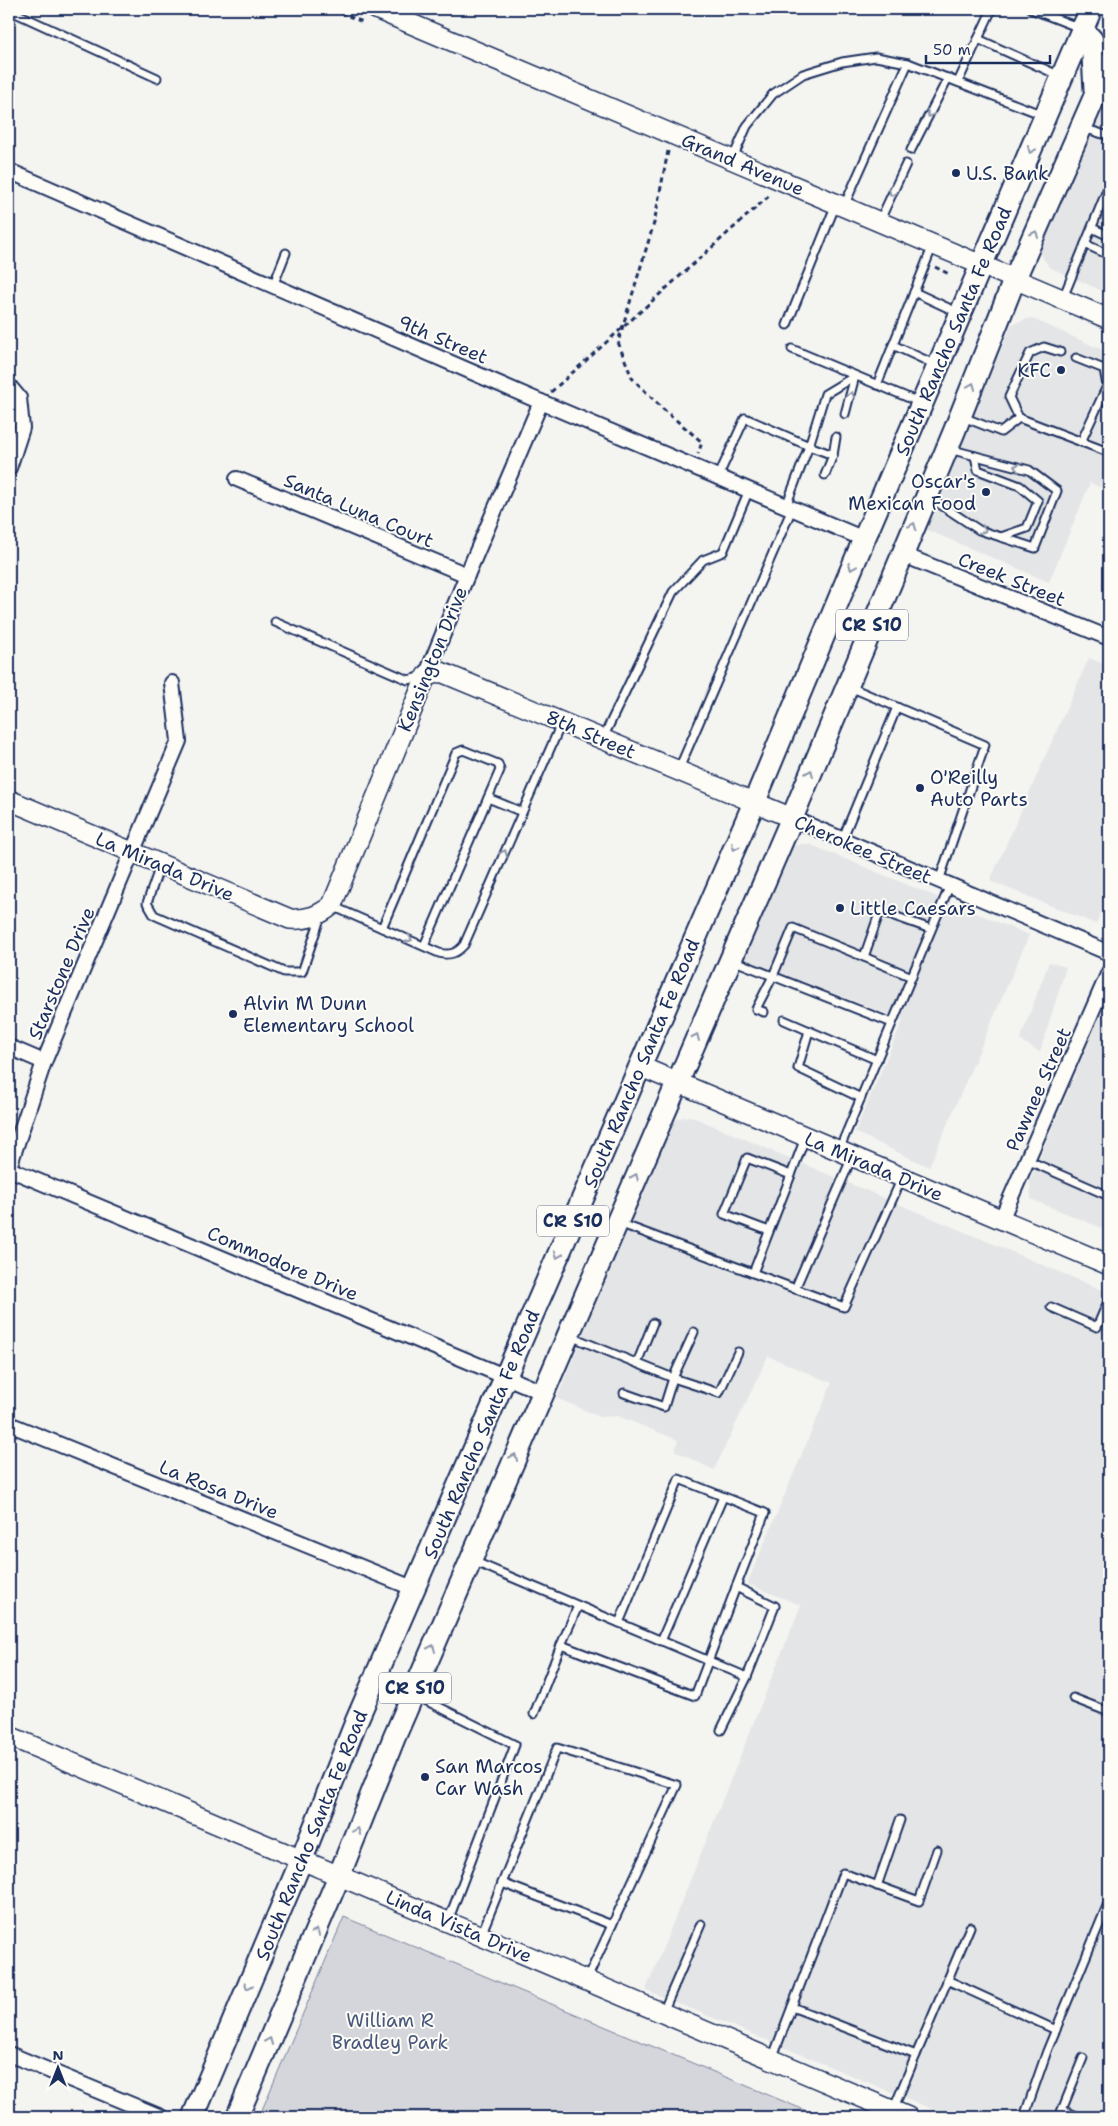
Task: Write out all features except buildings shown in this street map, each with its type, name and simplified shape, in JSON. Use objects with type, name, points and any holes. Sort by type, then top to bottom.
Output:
[{"type":"main road","name":"South Rancho Santa Fe Road","points":[[193,2117],[301,1861],[356,1722],[754,803],[864,539],[1091,9]]},
{"type":"main road","points":[[1082,29],[1092,40],[1095,96]]},
{"type":"main road","name":"South Rancho Santa Fe Road","points":[[237,2117],[339,1876],[413,1694],[676,1082],[792,818],[947,448],[1015,278],[1109,64]]},
{"type":"street","name":"Grand Avenue","points":[[372,16],[732,160],[1109,319]]},
{"type":"street","name":"9th Street","points":[[9,171],[541,402],[864,539]]},
{"type":"street","points":[[9,386],[19,398],[22,428],[9,468]]},
{"type":"street","name":"Kensington Drive","points":[[327,910],[541,402]]},
{"type":"street","name":"Santa Luna Court","points":[[236,479],[467,575]]},
{"type":"street","name":"Creek Street","points":[[901,554],[1109,638]]},
{"type":"street","name":"8th Street","points":[[426,676],[441,672],[754,803]]},
{"type":"street","name":"Starstone Drive","points":[[9,1168],[44,1062],[178,741],[172,683]]},
{"type":"street","name":"La Mirada Drive","points":[[9,800],[290,919],[304,920],[327,910]]},
{"type":"street","name":"Cherokee Street","points":[[754,803],[1109,953]]},
{"type":"street","name":"Pawnee Street","points":[[1001,1220],[1109,972]]},
{"type":"street","points":[[9,1047],[44,1062]]},
{"type":"street","name":"La Mirada Drive","points":[[639,1066],[1109,1265]]},
{"type":"street","name":"Commodore Drive","points":[[9,1168],[542,1392]]},
{"type":"street","name":"La Rosa Drive","points":[[9,1424],[414,1589]]},
{"type":"street","name":"Linda Vista Drive","points":[[9,1736],[900,2114]]},
{"type":"street","points":[[9,2054],[161,2117]]},
{"type":"lane","points":[[958,82],[992,9]]},
{"type":"lane","points":[[1031,9],[1082,29]]},
{"type":"lane","points":[[9,10],[157,78]]},
{"type":"lane","points":[[978,38],[1062,77]]},
{"type":"lane","points":[[732,160],[746,126],[773,94],[803,74],[842,62],[876,57],[908,63],[1045,116]]},
{"type":"lane","points":[[787,325],[840,205],[908,63]]},
{"type":"lane","points":[[911,150],[948,78]]},
{"type":"lane","points":[[1081,128],[1109,136]]},
{"type":"lane","points":[[879,222],[906,164]]},
{"type":"lane","points":[[1063,299],[1109,185]]},
{"type":"lane","points":[[1092,228],[1109,236]]},
{"type":"lane","points":[[1085,244],[1109,255]]},
{"type":"lane","points":[[877,385],[933,245]]},
{"type":"lane","points":[[273,286],[286,253]]},
{"type":"lane","points":[[914,292],[961,313]]},
{"type":"lane","points":[[893,345],[938,366]]},
{"type":"lane","points":[[1060,352],[1044,347],[1030,353],[1010,397],[1019,418],[1108,452],[1109,449]]},
{"type":"lane","points":[[792,349],[922,404]]},
{"type":"lane","points":[[1076,358],[1104,369],[1107,386],[1081,442]]},
{"type":"lane","points":[[845,414],[855,376]]},
{"type":"lane","points":[[678,771],[789,507],[825,394],[855,376]]},
{"type":"lane","points":[[960,416],[1001,432],[1019,418]]},
{"type":"lane","points":[[718,477],[745,418],[833,455]]},
{"type":"lane","points":[[825,475],[833,455],[836,437]]},
{"type":"lane","points":[[927,496],[979,530],[1035,548],[1057,491],[1029,470],[947,448]]},
{"type":"lane","points":[[975,456],[978,470],[1020,486],[1038,500],[1027,528],[1001,537]]},
{"type":"lane","points":[[602,739],[674,592],[703,560],[723,552],[749,490]]},
{"type":"lane","points":[[275,622],[408,680],[426,676]]},
{"type":"lane","points":[[795,1289],[845,1153],[861,1098],[931,930],[985,745],[847,685]]},
{"type":"lane","points":[[842,840],[897,707]]},
{"type":"lane","points":[[161,864],[147,903],[154,915],[284,972],[302,972],[327,910],[382,928],[446,955],[460,950],[464,945],[562,722]]},
{"type":"lane","points":[[382,928],[456,753],[459,750],[498,764],[500,770],[424,946]]},
{"type":"lane","points":[[488,798],[522,812]]},
{"type":"lane","points":[[864,957],[880,911],[931,930]]},
{"type":"lane","points":[[764,1012],[756,1009],[773,976],[793,928],[912,977]]},
{"type":"lane","points":[[730,960],[892,1023]]},
{"type":"lane","points":[[784,1020],[877,1060]]},
{"type":"lane","points":[[809,1031],[798,1068],[861,1098]]},
{"type":"lane","points":[[753,1273],[806,1137]]},
{"type":"lane","points":[[769,1231],[724,1214],[747,1158],[791,1175]]},
{"type":"lane","points":[[1027,1160],[1109,1196]]},
{"type":"lane","points":[[616,1222],[844,1307],[902,1178]]},
{"type":"lane","points":[[1050,1307],[1097,1327],[1109,1299]]},
{"type":"lane","points":[[637,1363],[653,1323]]},
{"type":"lane","points":[[624,1393],[664,1407],[694,1332]]},
{"type":"lane","points":[[567,1335],[674,1378],[719,1393],[738,1352]]},
{"type":"lane","points":[[561,1645],[695,1696],[765,1513],[679,1480],[619,1623]]},
{"type":"lane","points":[[661,1640],[723,1497]]},
{"type":"lane","points":[[470,1560],[748,1677]]},
{"type":"lane","points":[[721,1730],[748,1677],[775,1606],[736,1587]]},
{"type":"lane","points":[[534,1714],[578,1606]]},
{"type":"lane","points":[[413,1694],[514,1745],[447,1922]]},
{"type":"lane","points":[[1073,1698],[1109,1712]]},
{"type":"lane","points":[[481,1936],[557,1748],[677,1785],[586,1980]]},
{"type":"lane","points":[[877,1886],[900,1820]]},
{"type":"lane","points":[[772,2059],[843,1873],[919,1902],[937,1850]]},
{"type":"lane","points":[[502,1883],[612,1925]]},
{"type":"lane","points":[[1024,2117],[1056,2030],[1109,1901]]},
{"type":"lane","points":[[663,2013],[701,1924]]},
{"type":"lane","points":[[900,2114],[916,2055],[970,1927]]},
{"type":"lane","points":[[947,1980],[1056,2030]]},
{"type":"lane","points":[[792,2007],[916,2055]]},
{"type":"lane","points":[[1078,2117],[1061,2114],[1083,2058]]},
{"type":"path","points":[[332,9],[372,16]]},
{"type":"path","points":[[659,147],[668,151],[654,223],[618,342],[632,378],[663,409],[702,442],[694,467]]},
{"type":"path","points":[[541,402],[558,383],[770,195]]},
{"type":"shaded area","points":[[1109,86],[1109,294],[1049,267],[1040,253],[1044,238]]},
{"type":"shaded area","points":[[1031,318],[1109,353],[1109,491],[1090,483],[1049,582],[925,529],[1012,324]]},
{"type":"shaded area","points":[[1089,658],[1109,666],[1109,894],[1096,924],[990,881]]},
{"type":"shaded area","points":[[803,844],[809,844],[1029,935],[929,1167],[855,1132],[903,1020],[739,957],[786,850]]},
{"type":"shaded area","points":[[1049,962],[1066,967],[1040,1052],[1020,1040]]},
{"type":"shaded area","points":[[1109,996],[1109,1231],[1031,1199],[1030,1180]]},
{"type":"shaded area","points":[[690,1116],[1109,1293],[1109,2117],[951,2117],[646,1990],[801,1605],[747,1584],[832,1383],[768,1356],[714,1470],[675,1451],[678,1440],[618,1416],[600,1417],[557,1398],[668,1124],[676,1119]]},
{"type":"green space","name":"William R Bradley Park","points":[[344,1917],[821,2117],[259,2117]]},
{"type":"place","name":"U.S. Bank","points":[[956,173]]},
{"type":"place","name":"KFC","points":[[1061,370]]},
{"type":"place","name":"Oscar's Mexican Food","points":[[986,492]]},
{"type":"place","name":"O'Reilly Auto Parts","points":[[920,788]]},
{"type":"place","name":"Little Caesars","points":[[840,908]]},
{"type":"place","name":"Alvin M Dunn Elementary School","points":[[233,1014]]},
{"type":"place","name":"San Marcos Car Wash","points":[[425,1777]]}]
